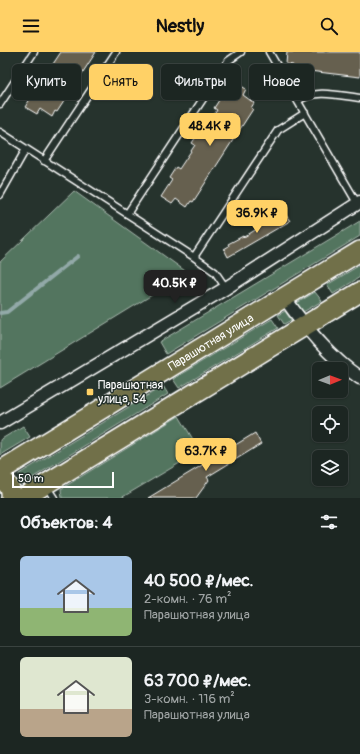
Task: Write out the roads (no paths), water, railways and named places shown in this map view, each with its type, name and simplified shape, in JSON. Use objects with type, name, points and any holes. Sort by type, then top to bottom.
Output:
[{"type":"main road","name":"Парашютная улица","points":[[0,471],[360,251]]},
{"type":"main road","points":[[23,498],[49,491],[304,325],[360,292]]},
{"type":"main road","points":[[0,480],[4,481],[9,487],[11,498]]},
{"type":"street","points":[[0,423],[226,288],[359,202]]},
{"type":"street","points":[[284,298],[304,325],[346,368],[360,378]]},
{"type":"lane","points":[[0,104],[34,52]]},
{"type":"lane","points":[[44,161],[116,52]]},
{"type":"lane","points":[[127,214],[228,61],[241,52]]},
{"type":"lane","points":[[269,52],[359,202]]},
{"type":"lane","points":[[298,101],[304,96],[314,94],[360,98]]},
{"type":"lane","points":[[194,257],[278,130],[305,113]]},
{"type":"lane","points":[[0,132],[194,257],[215,272],[226,288]]},
{"type":"lane","points":[[0,195],[26,149]]},
{"type":"waterway","points":[[0,313],[7,312],[78,256]]},
{"type":"place","name":"Парашютная улица, 54","points":[[90,392]]}]
